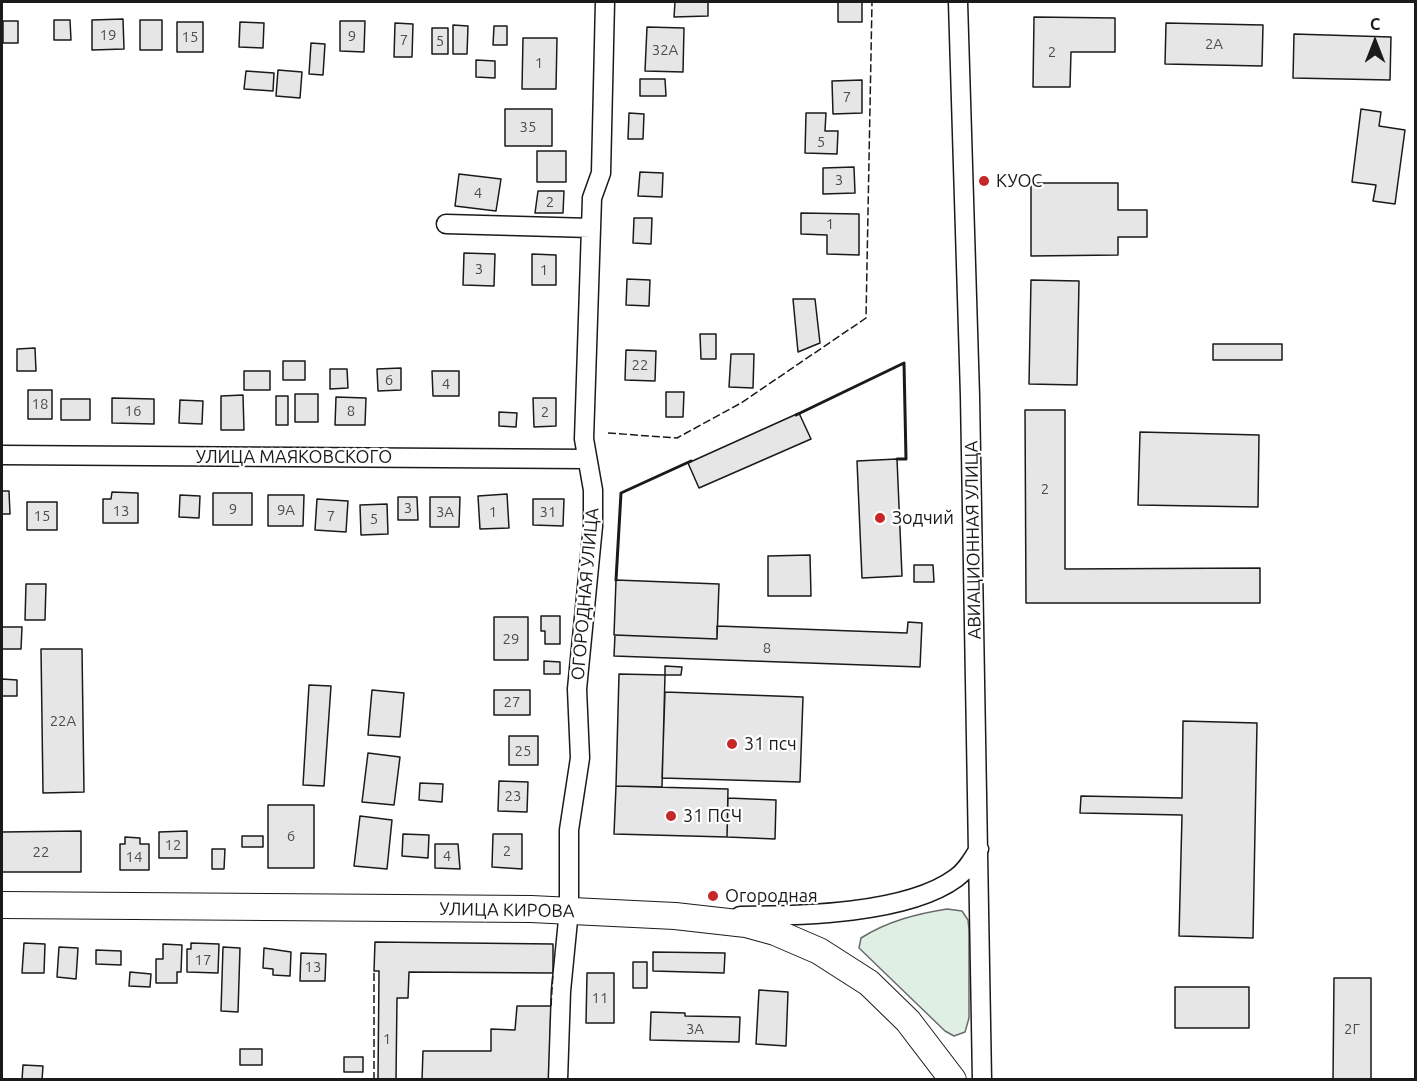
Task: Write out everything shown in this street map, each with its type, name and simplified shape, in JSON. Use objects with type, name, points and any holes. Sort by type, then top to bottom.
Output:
[{"type":"main road","name":"УЛИЦА КИРОВА","points":[[2,905],[569,910],[675,916],[746,924],[775,932],[819,951],[869,983],[908,1021],[953,1080]]},
{"type":"street","name":"ОГОРОДНАЯ УЛИЦА","points":[[558,1080],[561,991],[569,910],[569,830],[580,758],[577,689],[593,526],[593,490],[584,439],[592,198],[601,173],[605,2]]},
{"type":"street","name":"АВИАЦИОННАЯ УЛИЦА","points":[[958,2],[970,396],[982,1080]]},
{"type":"street","points":[[446,224],[591,228]]},
{"type":"street","name":"УЛИЦА МАЯКОВСКОГО","points":[[2,455],[587,459]]},
{"type":"street","points":[[675,916],[795,915],[881,906],[915,896],[949,882],[969,866],[979,849]]},
{"type":"green space","points":[[947,909],[962,911],[968,920],[969,930],[969,1018],[965,1032],[954,1036],[945,1031],[859,948],[861,938],[881,927],[913,916]]},
{"type":"building","points":[[675,2],[708,2],[708,16],[674,17]]},
{"type":"building","points":[[838,2],[862,2],[862,22],[838,22]]},
{"type":"building","points":[[1034,17],[1115,18],[1115,52],[1071,52],[1070,87],[1033,87]]},
{"type":"building","points":[[123,19],[124,49],[92,50],[92,20]]},
{"type":"building","points":[[54,20],[70,20],[71,40],[54,40]]},
{"type":"building","points":[[140,20],[162,20],[162,50],[140,50]]},
{"type":"building","points":[[3,21],[18,21],[18,43],[3,43]]},
{"type":"building","points":[[340,21],[365,21],[364,52],[340,51]]},
{"type":"building","points":[[177,22],[203,22],[203,52],[177,52]]},
{"type":"building","points":[[240,22],[264,23],[263,48],[239,47]]},
{"type":"building","points":[[395,23],[413,24],[412,57],[394,57]]},
{"type":"building","points":[[1166,23],[1263,25],[1262,66],[1165,64]]},
{"type":"building","points":[[453,25],[468,26],[467,54],[453,54]]},
{"type":"building","points":[[494,26],[507,26],[507,45],[493,45]]},
{"type":"building","points":[[647,27],[684,28],[683,72],[645,71]]},
{"type":"building","points":[[432,28],[448,28],[448,54],[432,54]]},
{"type":"building","points":[[1294,34],[1391,37],[1390,80],[1293,78]]},
{"type":"building","points":[[523,38],[557,38],[556,89],[522,89]]},
{"type":"building","points":[[311,43],[325,44],[323,75],[309,74]]},
{"type":"building","points":[[476,60],[495,61],[495,78],[476,77]]},
{"type":"building","points":[[278,70],[302,72],[300,98],[276,96]]},
{"type":"building","points":[[246,71],[274,73],[273,91],[244,89]]},
{"type":"building","points":[[640,79],[665,79],[666,96],[640,96]]},
{"type":"building","points":[[862,80],[862,113],[833,114],[832,81]]},
{"type":"building","points":[[505,109],[552,109],[552,146],[505,146]]},
{"type":"building","points":[[1361,109],[1381,112],[1379,126],[1405,130],[1395,204],[1373,201],[1376,185],[1352,182]]},
{"type":"building","points":[[629,113],[644,114],[643,139],[628,139]]},
{"type":"building","points":[[806,113],[826,113],[825,131],[838,131],[837,154],[805,153]]},
{"type":"building","points":[[537,151],[566,151],[566,182],[537,182]]},
{"type":"building","points":[[854,167],[855,193],[823,194],[823,168]]},
{"type":"building","points":[[640,172],[663,173],[662,197],[638,196]]},
{"type":"building","points":[[459,174],[501,179],[496,211],[455,206]]},
{"type":"building","points":[[1031,183],[1118,183],[1118,210],[1147,210],[1147,237],[1118,237],[1118,255],[1031,256]]},
{"type":"building","points":[[538,191],[564,191],[563,213],[535,213]]},
{"type":"building","points":[[801,213],[859,214],[859,255],[827,254],[827,235],[801,234]]},
{"type":"building","points":[[634,218],[652,218],[651,244],[633,243]]},
{"type":"building","points":[[464,253],[495,254],[494,286],[463,285]]},
{"type":"building","points":[[532,254],[556,255],[556,285],[532,285]]},
{"type":"building","points":[[627,279],[650,280],[649,306],[626,305]]},
{"type":"building","points":[[1031,280],[1079,281],[1077,385],[1029,384]]},
{"type":"building","points":[[793,299],[815,299],[820,343],[798,352]]},
{"type":"building","points":[[700,334],[716,334],[716,359],[701,359]]},
{"type":"building","points":[[1213,344],[1282,344],[1282,360],[1213,360]]},
{"type":"building","points":[[35,348],[36,371],[17,371],[17,349]]},
{"type":"building","points":[[626,350],[656,351],[655,381],[625,380]]},
{"type":"building","points":[[731,354],[754,354],[753,388],[729,387]]},
{"type":"building","points":[[283,361],[305,361],[305,380],[283,380]]},
{"type":"building","points":[[401,368],[401,390],[378,391],[377,369]]},
{"type":"building","points":[[330,369],[347,369],[348,388],[330,389]]},
{"type":"building","points":[[244,371],[270,371],[270,390],[244,390]]},
{"type":"building","points":[[432,371],[459,371],[459,396],[433,396]]},
{"type":"building","points":[[28,390],[52,390],[52,419],[28,419]]},
{"type":"building","points":[[666,392],[684,392],[683,417],[666,417]]},
{"type":"building","points":[[295,394],[318,394],[318,422],[295,422]]},
{"type":"building","points":[[243,395],[244,430],[221,430],[221,396]]},
{"type":"building","points":[[276,396],[288,396],[288,425],[276,425]]},
{"type":"building","points":[[336,397],[366,398],[365,425],[335,425]]},
{"type":"building","points":[[112,398],[154,399],[154,424],[112,423]]},
{"type":"building","points":[[533,398],[556,398],[556,426],[534,427]]},
{"type":"building","points":[[61,399],[90,399],[90,420],[61,420]]},
{"type":"building","points":[[180,400],[203,401],[202,424],[179,423]]},
{"type":"building","points":[[1025,410],[1065,410],[1065,569],[1260,568],[1260,603],[1026,603]]},
{"type":"building","points":[[499,412],[517,413],[516,427],[499,426]]},
{"type":"building","points":[[799,413],[811,439],[699,488],[688,463]]},
{"type":"building","points":[[1140,432],[1259,435],[1258,507],[1138,505]]},
{"type":"building","name":"Зодчий","points":[[897,459],[902,576],[862,578],[857,461]]},
{"type":"building","points":[[2,491],[9,491],[10,514],[2,514]]},
{"type":"building","points":[[112,492],[138,493],[138,523],[103,523],[103,499],[111,499]]},
{"type":"building","points":[[213,493],[252,493],[252,525],[213,525]]},
{"type":"building","points":[[507,494],[509,528],[480,529],[478,496]]},
{"type":"building","points":[[180,495],[200,496],[199,518],[179,517]]},
{"type":"building","points":[[268,495],[304,495],[303,526],[268,526]]},
{"type":"building","points":[[398,497],[417,497],[418,520],[398,520]]},
{"type":"building","points":[[430,497],[460,497],[459,527],[430,527]]},
{"type":"building","points":[[317,499],[348,501],[346,532],[315,530]]},
{"type":"building","points":[[533,499],[564,499],[563,526],[533,525]]},
{"type":"building","points":[[27,502],[57,502],[57,530],[27,530]]},
{"type":"building","points":[[387,504],[388,534],[361,535],[360,505]]},
{"type":"building","points":[[810,555],[811,596],[768,596],[768,556]]},
{"type":"building","points":[[914,565],[933,565],[934,582],[914,582]]},
{"type":"building","points":[[616,580],[719,584],[717,639],[614,635]]},
{"type":"building","points":[[26,584],[46,584],[45,620],[25,620]]},
{"type":"building","points":[[541,616],[560,616],[560,644],[545,644],[545,631],[541,631]]},
{"type":"building","points":[[494,617],[528,617],[528,660],[494,660]]},
{"type":"building","points":[[908,622],[922,623],[920,667],[614,656],[615,635],[717,639],[717,626],[907,633]]},
{"type":"building","points":[[2,627],[22,627],[21,649],[2,649]]},
{"type":"building","points":[[41,649],[82,649],[84,792],[43,793]]},
{"type":"building","points":[[544,661],[560,662],[560,674],[544,674]]},
{"type":"building","points":[[665,666],[682,667],[681,675],[665,675]]},
{"type":"building","points":[[619,674],[665,675],[662,787],[616,786]]},
{"type":"building","points":[[2,679],[17,680],[17,696],[2,696]]},
{"type":"building","points":[[309,685],[331,686],[324,786],[303,785]]},
{"type":"building","points":[[372,690],[404,693],[400,737],[368,735]]},
{"type":"building","points":[[494,690],[530,690],[530,715],[494,715]]},
{"type":"building","name":"31 псч","points":[[665,692],[803,697],[800,782],[662,778]]},
{"type":"building","points":[[1183,721],[1257,723],[1253,938],[1179,936],[1182,815],[1080,813],[1081,796],[1182,798]]},
{"type":"building","points":[[509,736],[538,736],[538,765],[509,765]]},
{"type":"building","points":[[368,753],[400,757],[394,805],[362,802]]},
{"type":"building","points":[[499,781],[528,782],[527,812],[498,811]]},
{"type":"building","points":[[420,783],[443,784],[442,802],[419,800]]},
{"type":"building","name":"31 ПСЧ","points":[[616,786],[728,789],[727,837],[614,834]]},
{"type":"building","points":[[728,798],[776,800],[775,839],[727,837]]},
{"type":"building","points":[[268,805],[314,805],[314,868],[268,868]]},
{"type":"building","points":[[360,816],[392,820],[387,869],[354,866]]},
{"type":"building","points":[[81,831],[81,872],[2,872],[2,832]]},
{"type":"building","points":[[187,831],[187,858],[159,858],[159,832]]},
{"type":"building","points":[[403,834],[429,835],[428,858],[402,856]]},
{"type":"building","points":[[493,834],[522,834],[522,869],[492,867]]},
{"type":"building","points":[[242,836],[263,836],[263,847],[242,847]]},
{"type":"building","points":[[125,837],[140,838],[140,844],[149,844],[149,870],[120,870],[120,844],[125,844]]},
{"type":"building","points":[[435,844],[458,844],[460,869],[435,868]]},
{"type":"building","points":[[212,849],[225,849],[224,869],[212,869]]},
{"type":"building","points":[[375,942],[553,944],[553,973],[409,972],[408,998],[397,998],[396,1080],[378,1080],[379,971],[374,971]]},
{"type":"building","points":[[24,943],[45,944],[44,973],[22,973]]},
{"type":"building","points":[[191,943],[219,944],[218,973],[187,972],[187,949],[191,949]]},
{"type":"building","points":[[163,944],[182,945],[181,972],[177,972],[177,983],[156,983],[156,959],[163,959]]},
{"type":"building","points":[[59,947],[78,948],[76,979],[57,977]]},
{"type":"building","points":[[223,947],[240,948],[238,1012],[221,1011]]},
{"type":"building","points":[[264,948],[291,952],[290,976],[273,975],[273,969],[263,968]]},
{"type":"building","points":[[96,950],[121,951],[121,965],[96,964]]},
{"type":"building","points":[[653,952],[725,953],[724,973],[653,971]]},
{"type":"building","points":[[301,953],[326,954],[325,981],[300,981]]},
{"type":"building","points":[[633,962],[647,962],[647,988],[633,988]]},
{"type":"building","points":[[130,972],[151,974],[150,987],[129,986]]},
{"type":"building","points":[[587,973],[614,973],[614,1023],[586,1023]]},
{"type":"building","points":[[1334,978],[1371,978],[1371,1080],[1333,1080]]},
{"type":"building","points":[[1175,987],[1249,987],[1249,1028],[1175,1028]]},
{"type":"building","points":[[759,990],[788,992],[786,1046],[756,1044]]},
{"type":"building","points":[[517,1006],[551,1006],[549,1080],[422,1080],[423,1051],[491,1051],[491,1029],[515,1030]]},
{"type":"building","points":[[651,1012],[685,1013],[685,1016],[740,1017],[739,1042],[650,1040]]},
{"type":"building","points":[[240,1049],[262,1049],[262,1065],[240,1065]]},
{"type":"building","points":[[344,1057],[363,1057],[363,1072],[344,1072]]},
{"type":"building","points":[[23,1065],[43,1066],[42,1080],[22,1080]]},
{"type":"fence","points":[[608,433],[677,438],[741,403],[866,318],[872,2]]},
{"type":"fence","points":[[374,971],[374,1080]]},
{"type":"fence","points":[[551,1006],[553,973]]},
{"type":"wall","points":[[796,415],[904,363],[906,459],[897,459]]},
{"type":"wall","points":[[616,580],[621,493],[691,461]]},
{"type":"place","name":"КУОС","points":[[984,181]]},
{"type":"place","name":"Зодчий","points":[[880,518]]},
{"type":"place","name":"31 псч","points":[[732,744]]},
{"type":"place","name":"31 ПСЧ","points":[[671,816]]},
{"type":"place","name":"Огородная","points":[[713,896]]}]
